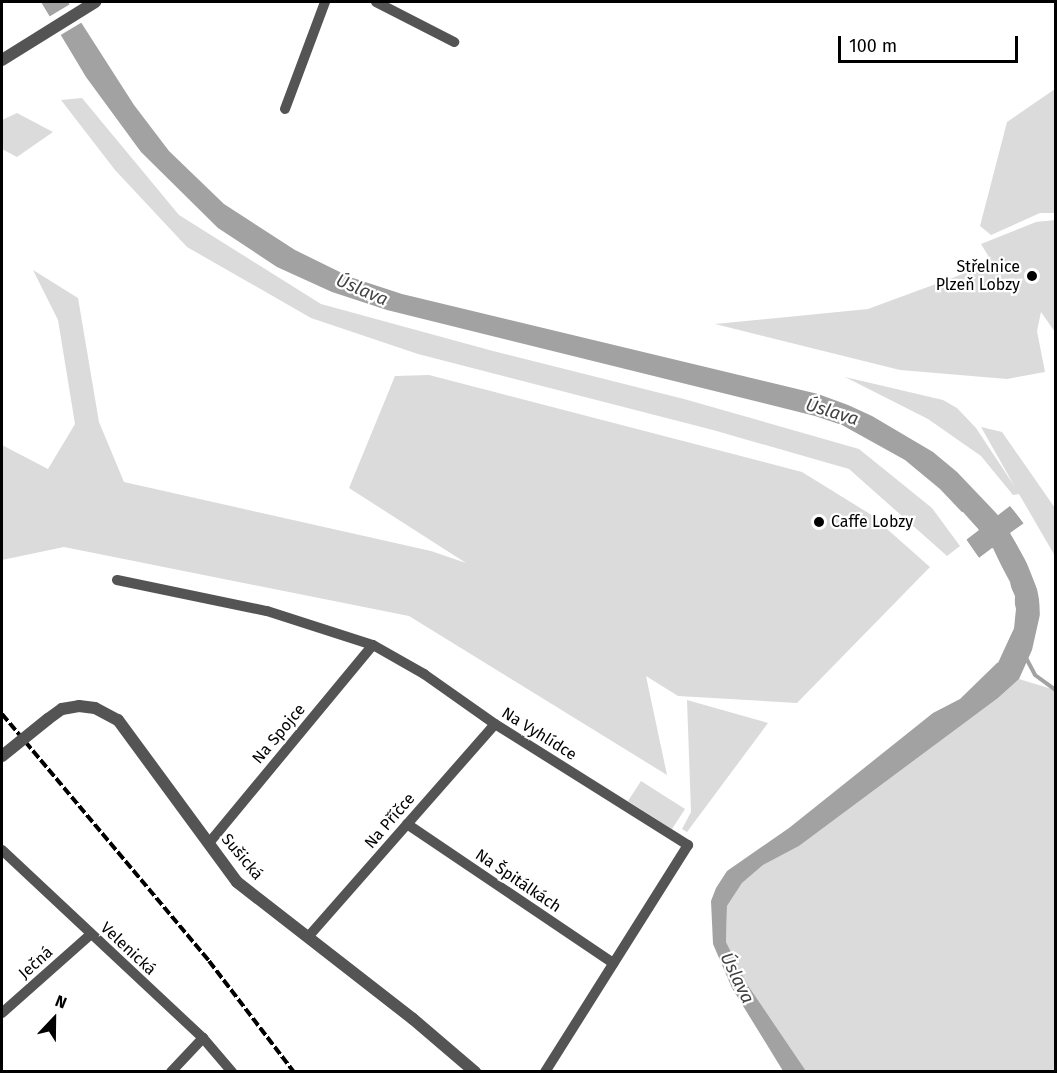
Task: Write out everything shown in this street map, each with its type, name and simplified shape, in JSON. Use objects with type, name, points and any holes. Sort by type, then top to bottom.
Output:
[{"type":"street","points":[[2,60],[94,2]]},
{"type":"street","points":[[285,109],[325,2]]},
{"type":"street","points":[[376,2],[454,42]]},
{"type":"street","name":"Na Vyhlídce","points":[[117,580],[267,611],[373,645],[424,674],[495,724],[688,845],[544,1071]]},
{"type":"street","name":"Na Spojce","points":[[209,843],[373,645]]},
{"type":"street","name":"Sušická","points":[[2,756],[48,719],[71,707],[95,708],[111,714],[130,734],[237,882],[413,1018],[475,1071]]},
{"type":"street","name":"Na Příčce","points":[[308,937],[495,724]]},
{"type":"street","name":"Na Špitálkách","points":[[407,825],[613,963]]},
{"type":"street","name":"Velenická","points":[[2,850],[203,1038],[232,1071]]},
{"type":"street","name":"Ječná","points":[[2,1013],[90,934]]},
{"type":"street","points":[[171,1071],[203,1038]]},
{"type":"shaded area","points":[[1055,89],[1055,213],[1040,213],[991,235],[980,226],[1007,122]]},
{"type":"shaded area","points":[[82,98],[179,215],[321,304],[493,351],[684,399],[859,449],[932,508],[960,546],[947,556],[849,469],[713,430],[418,354],[311,318],[187,247],[115,170],[61,100]]},
{"type":"shaded area","points":[[17,113],[53,132],[17,157],[2,149],[2,120]]},
{"type":"shaded area","points":[[1055,220],[1055,332],[1041,312],[1037,331],[1045,372],[1007,379],[900,370],[715,324],[868,309],[971,271],[995,267],[981,244],[1036,222]]},
{"type":"shaded area","points":[[33,270],[78,298],[99,422],[124,482],[431,551],[466,563],[349,488],[395,376],[429,375],[802,472],[870,514],[930,567],[797,703],[678,696],[646,676],[667,775],[409,616],[64,547],[2,560],[2,445],[48,469],[75,424],[58,320]]},
{"type":"shaded area","points":[[845,377],[943,400],[957,408],[976,428],[1015,487],[981,427],[1002,432],[1055,508],[1055,556],[1019,494],[1013,495],[981,456],[928,419]]},
{"type":"shaded area","points":[[1019,679],[1055,690],[1055,1071],[806,1071],[747,984],[726,942],[727,906],[742,883],[763,865],[799,846],[998,698]]},
{"type":"shaded area","points":[[687,700],[768,723],[687,832],[682,829],[691,812]]},
{"type":"shaded area","points":[[641,781],[685,809],[672,829],[628,801]]},
{"type":"water","name":"Úslava","points":[[41,2],[68,2],[134,105],[169,151],[224,204],[295,250],[350,277],[402,294],[818,394],[848,405],[872,416],[933,452],[957,472],[998,515],[1010,505],[1024,524],[1011,534],[1035,578],[1041,610],[1032,650],[1019,679],[998,698],[799,846],[763,865],[742,883],[727,906],[726,942],[747,984],[806,1071],[783,1071],[732,988],[713,944],[711,901],[727,871],[789,828],[933,713],[960,699],[997,663],[1014,628],[1016,609],[1010,582],[992,548],[979,558],[966,539],[978,529],[940,489],[905,460],[842,425],[815,416],[387,310],[332,292],[277,267],[218,228],[141,152],[86,77]]},
{"type":"pier","points":[[72,3],[84,21],[59,36],[47,18]]},
{"type":"pier","points":[[983,493],[998,511],[1012,503],[1027,523],[1014,534],[1037,577],[1044,610],[1041,630],[1031,660],[1040,619],[1039,594],[1024,556],[1010,533],[1024,523],[1010,506],[998,515],[981,495]]},
{"type":"pier","points":[[963,512],[979,530],[966,540],[979,558],[993,548],[1015,596],[1014,628],[998,663],[995,661],[1011,627],[1012,597],[992,552],[978,561],[963,541],[963,537],[974,529],[960,513]]},
{"type":"waterway","points":[[1025,656],[1035,675],[1056,690]]},
{"type":"railway","points":[[2,714],[209,961],[294,1072]]},
{"type":"place","name":"Střelnice Plzeň Lobzy","points":[[1032,276]]},
{"type":"place","name":"Caffe Lobzy","points":[[819,522]]}]
